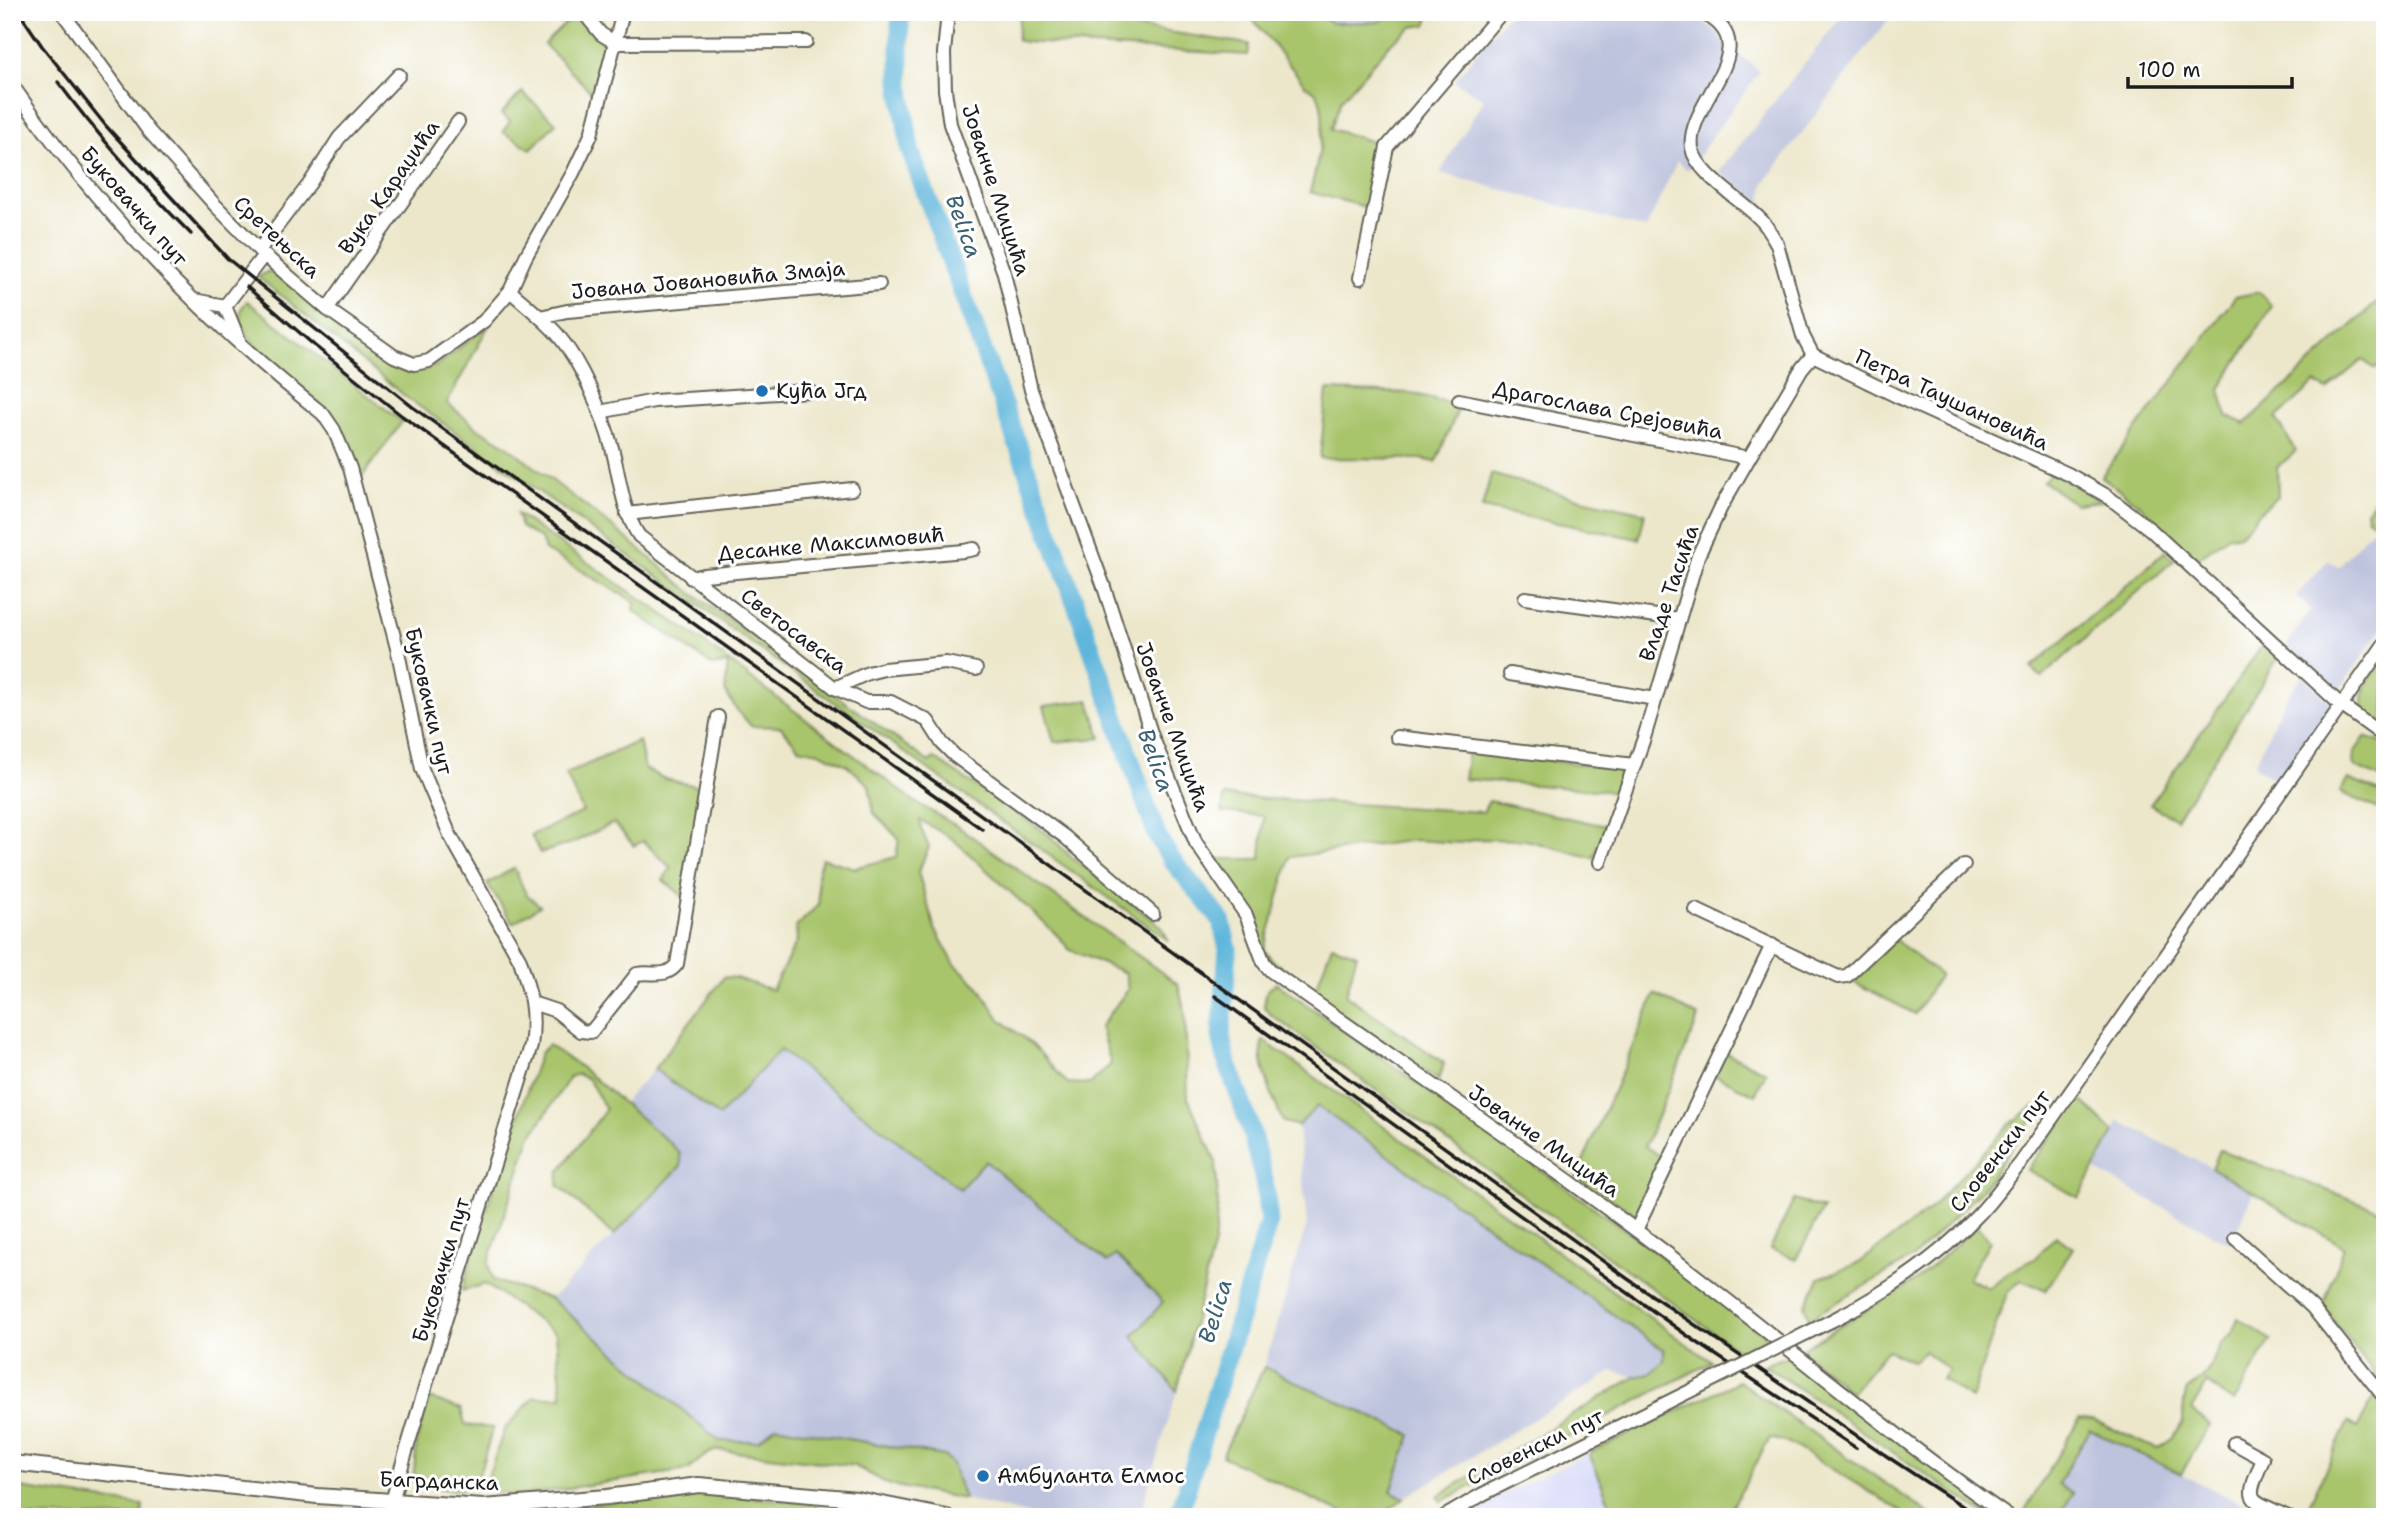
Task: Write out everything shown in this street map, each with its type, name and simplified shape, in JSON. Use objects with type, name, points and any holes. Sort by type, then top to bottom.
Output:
[{"type":"main road","name":"Багрданска","points":[[12,1463],[317,1496],[483,1507],[607,1497],[699,1485],[857,1499],[947,1517]]},
{"type":"street","name":"Сретењска","points":[[62,12],[148,130],[261,253],[327,309],[394,356],[414,364],[422,363],[446,350],[484,321],[510,291]]},
{"type":"street","points":[[583,12],[601,34],[616,43],[806,41]]},
{"type":"street","points":[[510,291],[591,135],[623,12]]},
{"type":"street","name":"Јованче Мицића","points":[[948,12],[944,53],[945,90],[950,124],[1004,273],[1031,390],[1103,584],[1152,736],[1196,843],[1246,915],[1264,963],[1271,971],[1636,1230],[1776,1337],[1847,1396],[2010,1517]]},
{"type":"street","points":[[1360,278],[1387,147],[1502,12]]},
{"type":"street","points":[[1700,12],[1719,24],[1727,34],[1729,52],[1723,71],[1696,119],[1692,149],[1698,164],[1770,231],[1777,244],[1803,336],[1813,355]]},
{"type":"street","points":[[225,306],[339,138],[399,75]]},
{"type":"street","name":"Буковачки пут","points":[[12,85],[39,124],[109,211],[191,299],[323,414],[334,430],[343,448],[398,652],[422,769],[450,835],[520,960],[532,1003],[534,1021],[523,1077],[446,1318],[388,1517]]},
{"type":"street","name":"Вука Караџића","points":[[327,309],[458,122]]},
{"type":"street","name":"Јована Јовановића Змаја","points":[[540,317],[567,311],[879,284]]},
{"type":"street","name":"Светосавска","points":[[510,291],[558,336],[575,360],[600,412],[611,444],[627,513],[639,536],[835,688],[866,702],[891,702],[928,721],[942,743],[955,756],[1066,837],[1153,914]]},
{"type":"street","points":[[191,299],[225,306]]},
{"type":"street","points":[[225,306],[240,344]]},
{"type":"street","name":"Владе Тасића","points":[[1600,862],[1644,738],[1699,554],[1721,507],[1749,458],[1802,368],[1813,355]]},
{"type":"street","name":"Петра Таушановића","points":[[1813,355],[1898,397],[2068,474],[2107,496],[2171,548],[2341,705],[2385,737]]},
{"type":"street","points":[[600,412],[654,401],[810,391]]},
{"type":"street","name":"Драгослава Срејовића","points":[[1459,400],[1749,458]]},
{"type":"street","points":[[627,513],[852,489]]},
{"type":"street","name":"Десанке Максимовић","points":[[691,578],[974,549]]},
{"type":"street","points":[[1525,598],[1679,619]]},
{"type":"street","name":"Словенски пут","points":[[1444,1517],[1493,1488],[1831,1321],[1890,1289],[1932,1258],[1980,1213],[2020,1164],[2385,643]]},
{"type":"street","points":[[835,688],[884,669],[946,663],[976,669]]},
{"type":"street","points":[[1510,674],[1655,699]]},
{"type":"street","points":[[532,1003],[556,1011],[581,1031],[591,1032],[636,974],[665,974],[677,964],[718,717]]},
{"type":"street","points":[[1397,737],[1634,765]]},
{"type":"street","points":[[1696,910],[1838,977],[1846,975],[1964,865]]},
{"type":"street","name":"Јованче Мицића","points":[[1636,1230],[1772,946]]},
{"type":"street","points":[[2235,1238],[2312,1307],[2385,1398]]},
{"type":"street","points":[[2234,1443],[2263,1459],[2251,1488],[2253,1501],[2288,1517]]},
{"type":"street","points":[[843,1517],[857,1499]]},
{"type":"shaded area","points":[[1318,12],[1392,12],[1379,22],[1331,23]]},
{"type":"shaded area","points":[[1510,12],[1677,12],[1700,19],[1718,34],[1722,42],[1760,71],[1688,170],[1677,161],[1646,229],[1440,173],[1484,99],[1454,81]]},
{"type":"shaded area","points":[[1845,12],[1894,12],[1764,183],[1762,203],[1719,172]]},
{"type":"shaded area","points":[[2375,525],[2385,531],[2385,624],[2338,692],[2286,646],[2311,609],[2296,596],[2328,560],[2338,567]]},
{"type":"shaded area","points":[[2303,675],[2330,705],[2275,780],[2254,766],[2283,702]]},
{"type":"shaded area","points":[[779,1050],[960,1189],[985,1161],[1107,1262],[1116,1255],[1164,1302],[1133,1336],[1177,1391],[1139,1517],[1040,1517],[964,1499],[952,1464],[758,1441],[719,1441],[551,1299],[681,1166],[680,1154],[623,1103],[654,1069],[719,1116]]},
{"type":"shaded area","points":[[1317,1105],[1664,1350],[1664,1361],[1650,1374],[1635,1377],[1613,1371],[1404,1498],[1391,1491],[1410,1434],[1264,1367],[1307,1224],[1298,1126]]},
{"type":"shaded area","points":[[2119,1121],[2212,1168],[2253,1193],[2237,1231],[2228,1243],[2095,1170]]},
{"type":"shaded area","points":[[2090,1430],[2270,1517],[2059,1517],[2073,1493],[2057,1484]]},
{"type":"shaded area","points":[[1589,1453],[1615,1517],[1465,1517],[1472,1509]]},
{"type":"green space","points":[[1020,12],[1249,44],[1248,55],[1024,42],[1017,40]]},
{"type":"green space","points":[[1247,12],[1318,12],[1331,23],[1379,22],[1392,12],[1431,12],[1426,25],[1412,27],[1391,43],[1341,100],[1331,129],[1380,144],[1369,208],[1310,192],[1321,141],[1320,101]]},
{"type":"green space","points":[[576,13],[608,49],[596,97],[544,44]]},
{"type":"green space","points":[[522,92],[556,123],[531,149],[503,132],[510,121],[501,114]]},
{"type":"green space","points":[[269,271],[387,357],[409,369],[423,370],[436,366],[489,325],[447,403],[618,531],[693,594],[929,762],[934,758],[1049,835],[1070,856],[1162,927],[1168,940],[406,397],[258,277]]},
{"type":"green space","points":[[2259,292],[2272,306],[2220,389],[2227,416],[2245,424],[2385,295],[2385,360],[2376,369],[2362,360],[2327,390],[2315,383],[2276,418],[2296,451],[2277,468],[2278,496],[2239,536],[2229,535],[2196,560],[2140,505],[2101,477],[2235,297]]},
{"type":"green space","points":[[247,301],[402,422],[361,478],[336,421],[275,366],[249,337],[242,323],[241,310]]},
{"type":"green space","points":[[1327,390],[1410,393],[1460,405],[1436,462],[1421,459],[1320,458]]},
{"type":"green space","points":[[2052,472],[2101,501],[2075,504],[2043,481]]},
{"type":"green space","points":[[1491,474],[1573,497],[1645,513],[1639,539],[1482,508]]},
{"type":"green space","points":[[2385,486],[2385,531],[2368,519],[2366,511]]},
{"type":"green space","points":[[517,514],[695,636],[917,803],[960,828],[1178,984],[1185,1013],[1188,1098],[1216,1162],[1218,1203],[1214,1244],[1177,1391],[1133,1336],[1163,1302],[1116,1255],[1107,1262],[985,1161],[960,1189],[780,1050],[719,1116],[654,1069],[724,977],[736,978],[772,990],[797,941],[796,927],[819,904],[817,875],[822,858],[855,868],[896,857],[899,839],[874,813],[869,785],[847,765],[819,752],[799,748],[781,727],[751,726],[725,691],[728,663],[713,666],[634,611],[635,602],[545,550],[541,539],[521,527]],"holes":[[[920,820],[954,840],[1070,950],[1125,973],[1128,989],[1100,1027],[1111,1064],[1090,1084],[1067,1083],[1033,1045],[1000,1019],[979,987],[954,963],[935,929],[918,872],[929,847]]]},
{"type":"green space","points":[[2166,551],[2174,560],[2042,677],[2031,668]]},
{"type":"green space","points":[[2264,643],[2280,655],[2176,819],[2150,805]]},
{"type":"green space","points":[[2385,659],[2385,728],[2363,711],[2363,695]]},
{"type":"green space","points":[[1089,700],[1101,738],[1054,742],[1044,706]]},
{"type":"green space","points":[[2365,737],[2385,744],[2385,780],[2353,764],[2354,753]]},
{"type":"green space","points":[[639,741],[645,769],[665,779],[701,787],[684,897],[663,880],[671,868],[643,841],[634,846],[614,823],[572,843],[540,853],[531,835],[583,812],[566,774]]},
{"type":"green space","points":[[1468,750],[1620,769],[1624,773],[1620,792],[1464,779]]},
{"type":"green space","points":[[2348,779],[2385,794],[2385,812],[2340,792]]},
{"type":"green space","points":[[1224,796],[1483,812],[1489,801],[1606,826],[1594,858],[1526,840],[1479,839],[1459,843],[1415,840],[1290,857],[1264,950],[1275,963],[1316,987],[1332,945],[1357,954],[1346,995],[1444,1063],[1439,1081],[1267,962],[1244,900],[1232,880],[1213,859],[1261,859],[1264,816],[1222,812]]},
{"type":"green space","points":[[514,868],[526,894],[540,906],[513,923],[487,884]]},
{"type":"green space","points":[[1894,939],[1940,975],[1915,1014],[1851,981]]},
{"type":"green space","points":[[1276,983],[1644,1243],[1768,1337],[1741,1352],[1270,1014],[1264,1006],[1267,990]]},
{"type":"green space","points":[[1655,994],[1699,1017],[1645,1146],[1662,1158],[1636,1214],[1576,1178]]},
{"type":"green space","points":[[1263,1040],[1712,1362],[1441,1502],[1438,1496],[1635,1377],[1650,1374],[1664,1361],[1664,1350],[1317,1106],[1298,1126],[1283,1122],[1264,1069],[1261,1048]]},
{"type":"green space","points":[[548,1045],[582,1068],[671,1144],[680,1154],[681,1166],[614,1235],[558,1185],[559,1172],[606,1109],[588,1079],[577,1074],[570,1077],[530,1138],[488,1264],[493,1280],[551,1299],[719,1441],[758,1441],[776,1426],[944,1456],[952,1464],[964,1499],[890,1485],[855,1466],[718,1450],[706,1455],[688,1470],[517,1496],[493,1491],[487,1487],[504,1430],[534,1397],[562,1397],[556,1333],[485,1284],[462,1291],[481,1225],[540,1053]]},
{"type":"green space","points":[[1725,1052],[1766,1072],[1755,1095],[1714,1075]]},
{"type":"green space","points":[[2078,1097],[2114,1132],[2079,1198],[2027,1170]]},
{"type":"green space","points":[[2035,1106],[2038,1111],[1983,1188],[1915,1256],[1809,1319],[1805,1306],[1819,1278],[1859,1263],[1929,1210],[2010,1124]]},
{"type":"green space","points":[[2220,1150],[2385,1212],[2385,1388],[2323,1306],[2344,1247],[2212,1168]]},
{"type":"green space","points":[[1794,1200],[1823,1209],[1796,1259],[1770,1249]]},
{"type":"green space","points":[[1977,1226],[1990,1241],[1968,1278],[1988,1288],[2010,1271],[2034,1259],[2056,1236],[2073,1248],[2046,1290],[2021,1280],[2007,1293],[1971,1399],[1942,1379],[1949,1370],[1924,1351],[1914,1362],[1887,1350],[1851,1393],[1801,1349],[1915,1281]]},
{"type":"green space","points":[[2238,1318],[2271,1340],[2234,1402],[2207,1383],[2191,1410],[2210,1425],[2181,1474],[2090,1430],[2058,1484],[2073,1493],[2059,1517],[2021,1517],[2079,1419],[2093,1420],[2157,1449],[2172,1439],[2183,1422],[2187,1390],[2203,1378],[2221,1344],[2232,1333]]},
{"type":"green space","points":[[1788,1356],[2002,1517],[1989,1517],[1764,1365]]},
{"type":"green space","points":[[1264,1367],[1411,1435],[1391,1491],[1404,1498],[1380,1517],[1350,1517],[1222,1456]]},
{"type":"green space","points":[[1739,1381],[1934,1517],[1896,1517],[1901,1511],[1789,1443],[1770,1438],[1727,1517],[1674,1517],[1640,1505],[1624,1517],[1615,1517],[1589,1453]]},
{"type":"green space","points":[[2376,1395],[2385,1407],[2385,1517],[2303,1517],[2348,1422],[2357,1428]]},
{"type":"green space","points":[[429,1398],[461,1409],[465,1425],[493,1428],[475,1487],[446,1489],[416,1484],[413,1478],[418,1436]]},
{"type":"green space","points":[[12,1487],[143,1505],[142,1517],[16,1517]]},
{"type":"green space","points":[[696,1491],[813,1504],[818,1507],[822,1517],[493,1517]]},
{"type":"waterway","name":"Belica","points":[[900,12],[900,82],[910,150],[1082,621],[1157,836],[1172,860],[1221,920],[1228,949],[1221,1036],[1264,1180],[1269,1221],[1178,1517]]},
{"type":"railway","points":[[19,12],[42,46],[106,126],[228,259],[414,408],[1628,1279],[1979,1517]]},
{"type":"railway","points":[[58,82],[122,161],[191,234]]},
{"type":"railway","points":[[247,287],[402,416],[982,829]]},
{"type":"railway","points":[[1215,996],[1692,1339],[1856,1448]]},
{"type":"place","name":"Кућа Јгд","points":[[762,391]]},
{"type":"place","name":"Амбуланта Елмос","points":[[983,1476]]}]
